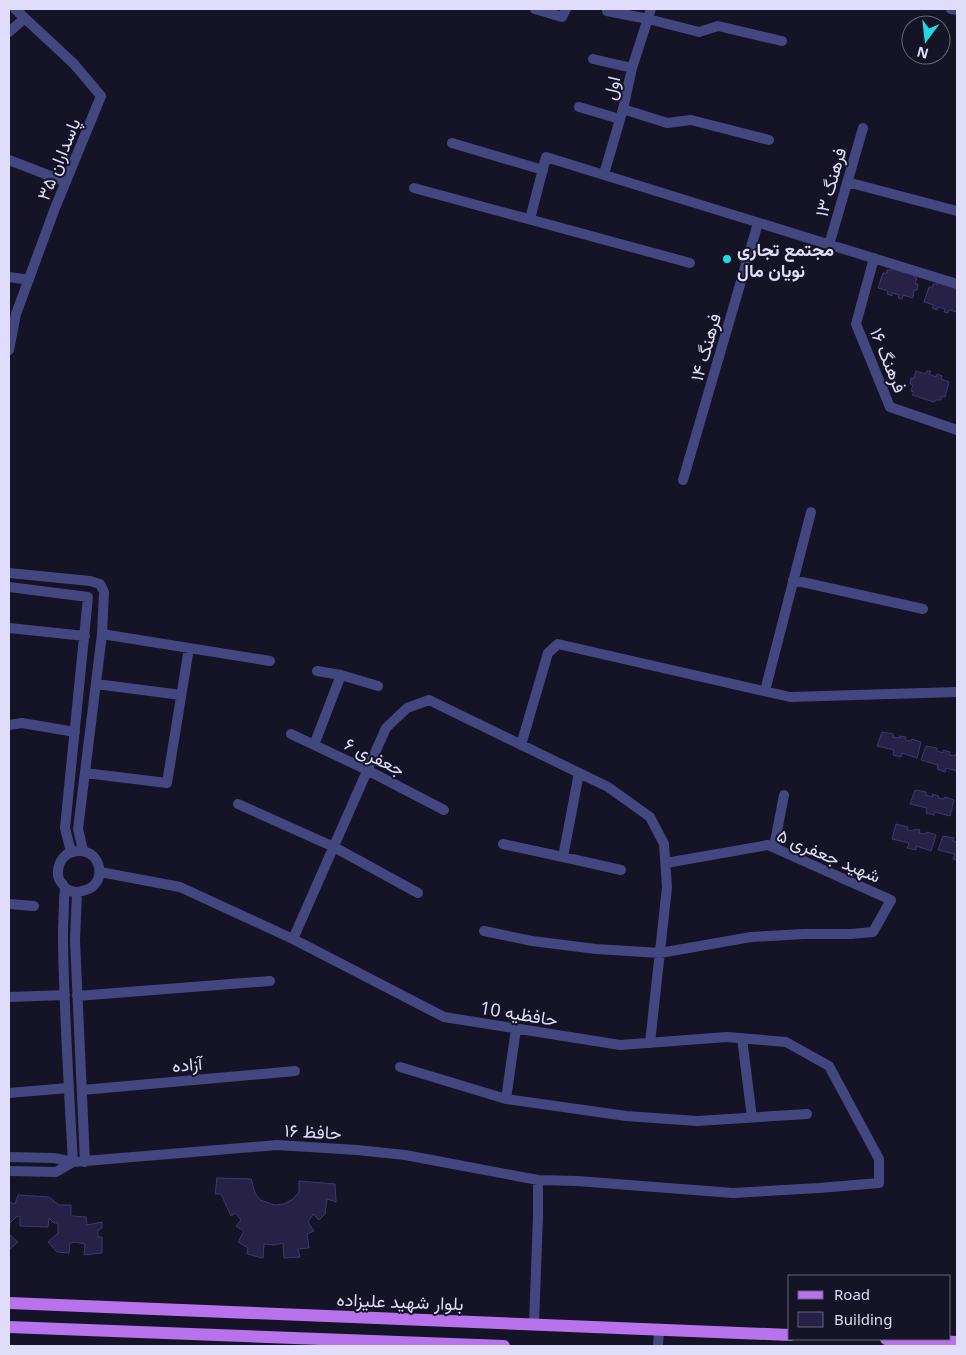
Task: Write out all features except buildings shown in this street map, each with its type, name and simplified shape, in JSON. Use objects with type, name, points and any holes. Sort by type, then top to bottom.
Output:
[{"type":"main road","name":"بلوار شهید علیزاده","points":[[9,1303],[788,1335]]},
{"type":"main road","points":[[9,1327],[504,1346]]},
{"type":"main road","points":[[910,1340],[957,1342]]},
{"type":"street","name":"پاسداران ۳۵","points":[[9,350],[16,314],[28,280],[101,96],[74,64],[15,9]]},
{"type":"street","points":[[535,9],[562,17],[566,9]]},
{"type":"street","points":[[951,9],[957,10]]},
{"type":"street","points":[[607,11],[649,14],[699,32],[718,26],[782,41]]},
{"type":"street","name":"اول","points":[[604,174],[632,68],[649,14]]},
{"type":"street","points":[[9,32],[25,18]]},
{"type":"street","points":[[593,59],[632,68]]},
{"type":"street","points":[[579,108],[667,123],[691,120],[769,140]]},
{"type":"street","name":"فرهنگ ۱۳","points":[[829,245],[863,128]]},
{"type":"street","points":[[452,143],[543,170]]},
{"type":"street","points":[[530,220],[546,157],[957,284]]},
{"type":"street","points":[[9,160],[66,182]]},
{"type":"street","points":[[847,182],[957,211]]},
{"type":"street","points":[[414,188],[690,263]]},
{"type":"street","name":"فرهنگ ۱۴","points":[[683,480],[758,223]]},
{"type":"street","name":"فرهنگ ۱۶","points":[[874,258],[856,324],[890,407],[957,430]]},
{"type":"street","points":[[9,276],[28,280]]},
{"type":"street","points":[[765,691],[811,512]]},
{"type":"street","points":[[9,573],[90,581],[100,584],[104,592],[102,634],[78,829],[83,850]]},
{"type":"street","points":[[793,580],[923,609]]},
{"type":"street","points":[[9,587],[88,597],[65,828],[71,852]]},
{"type":"street","points":[[9,628],[85,636]]},
{"type":"street","points":[[102,634],[270,661]]},
{"type":"street","points":[[522,745],[548,653],[558,644],[790,697],[957,692]]},
{"type":"street","points":[[85,773],[167,784],[189,648]]},
{"type":"street","points":[[317,671],[378,686]]},
{"type":"street","points":[[314,745],[341,676]]},
{"type":"street","points":[[96,684],[181,695]]},
{"type":"street","points":[[294,939],[386,728],[407,708],[429,700],[608,787],[650,817],[664,844],[667,887],[650,1043]]},
{"type":"street","points":[[9,725],[22,723],[75,732]]},
{"type":"street","name":"جعفری ۶","points":[[291,734],[368,770],[444,810]]},
{"type":"street","points":[[563,857],[579,773]]},
{"type":"street","points":[[774,847],[784,795]]},
{"type":"street","points":[[238,804],[334,847],[418,893]]},
{"type":"street","points":[[503,844],[621,870]]},
{"type":"street","name":"شهید جعفری ۵","points":[[660,953],[751,937],[873,932],[891,900],[768,844],[666,863]]},
{"type":"street","points":[[83,850],[91,854],[98,862],[100,872],[97,882],[89,890],[69,891],[59,878],[58,868],[62,858],[71,852],[83,850]]},
{"type":"street","name":"حافظیه 10","points":[[100,872],[180,887],[294,939],[444,1017],[620,1046],[727,1037],[786,1042],[829,1066],[878,1159],[879,1183]]},
{"type":"street","points":[[65,888],[63,934],[68,1088],[73,1162]]},
{"type":"street","points":[[77,892],[75,940],[85,1162]]},
{"type":"street","points":[[9,904],[34,906]]},
{"type":"street","points":[[484,930],[532,941],[596,949],[660,953]]},
{"type":"street","points":[[77,996],[270,981]]},
{"type":"street","points":[[9,997],[65,995]]},
{"type":"street","points":[[506,1099],[516,1029]]},
{"type":"street","points":[[742,1038],[752,1118]]},
{"type":"street","points":[[400,1067],[506,1099],[626,1116],[697,1121],[807,1114]]},
{"type":"street","name":"آزاده","points":[[82,1090],[295,1071]]},
{"type":"street","points":[[9,1093],[68,1088]]},
{"type":"street","name":"حافظ ۱۶","points":[[73,1162],[277,1145],[405,1155],[538,1180],[577,1181],[733,1193],[879,1183]]},
{"type":"street","points":[[9,1157],[54,1158],[73,1162]]},
{"type":"street","points":[[9,1171],[56,1172],[73,1162]]},
{"type":"street","points":[[534,1324],[538,1180]]},
{"type":"street","points":[[658,1346],[659,1329]]},
{"type":"place","name":"مجتمع تجاری نویان مال","points":[[727,259]]}]
